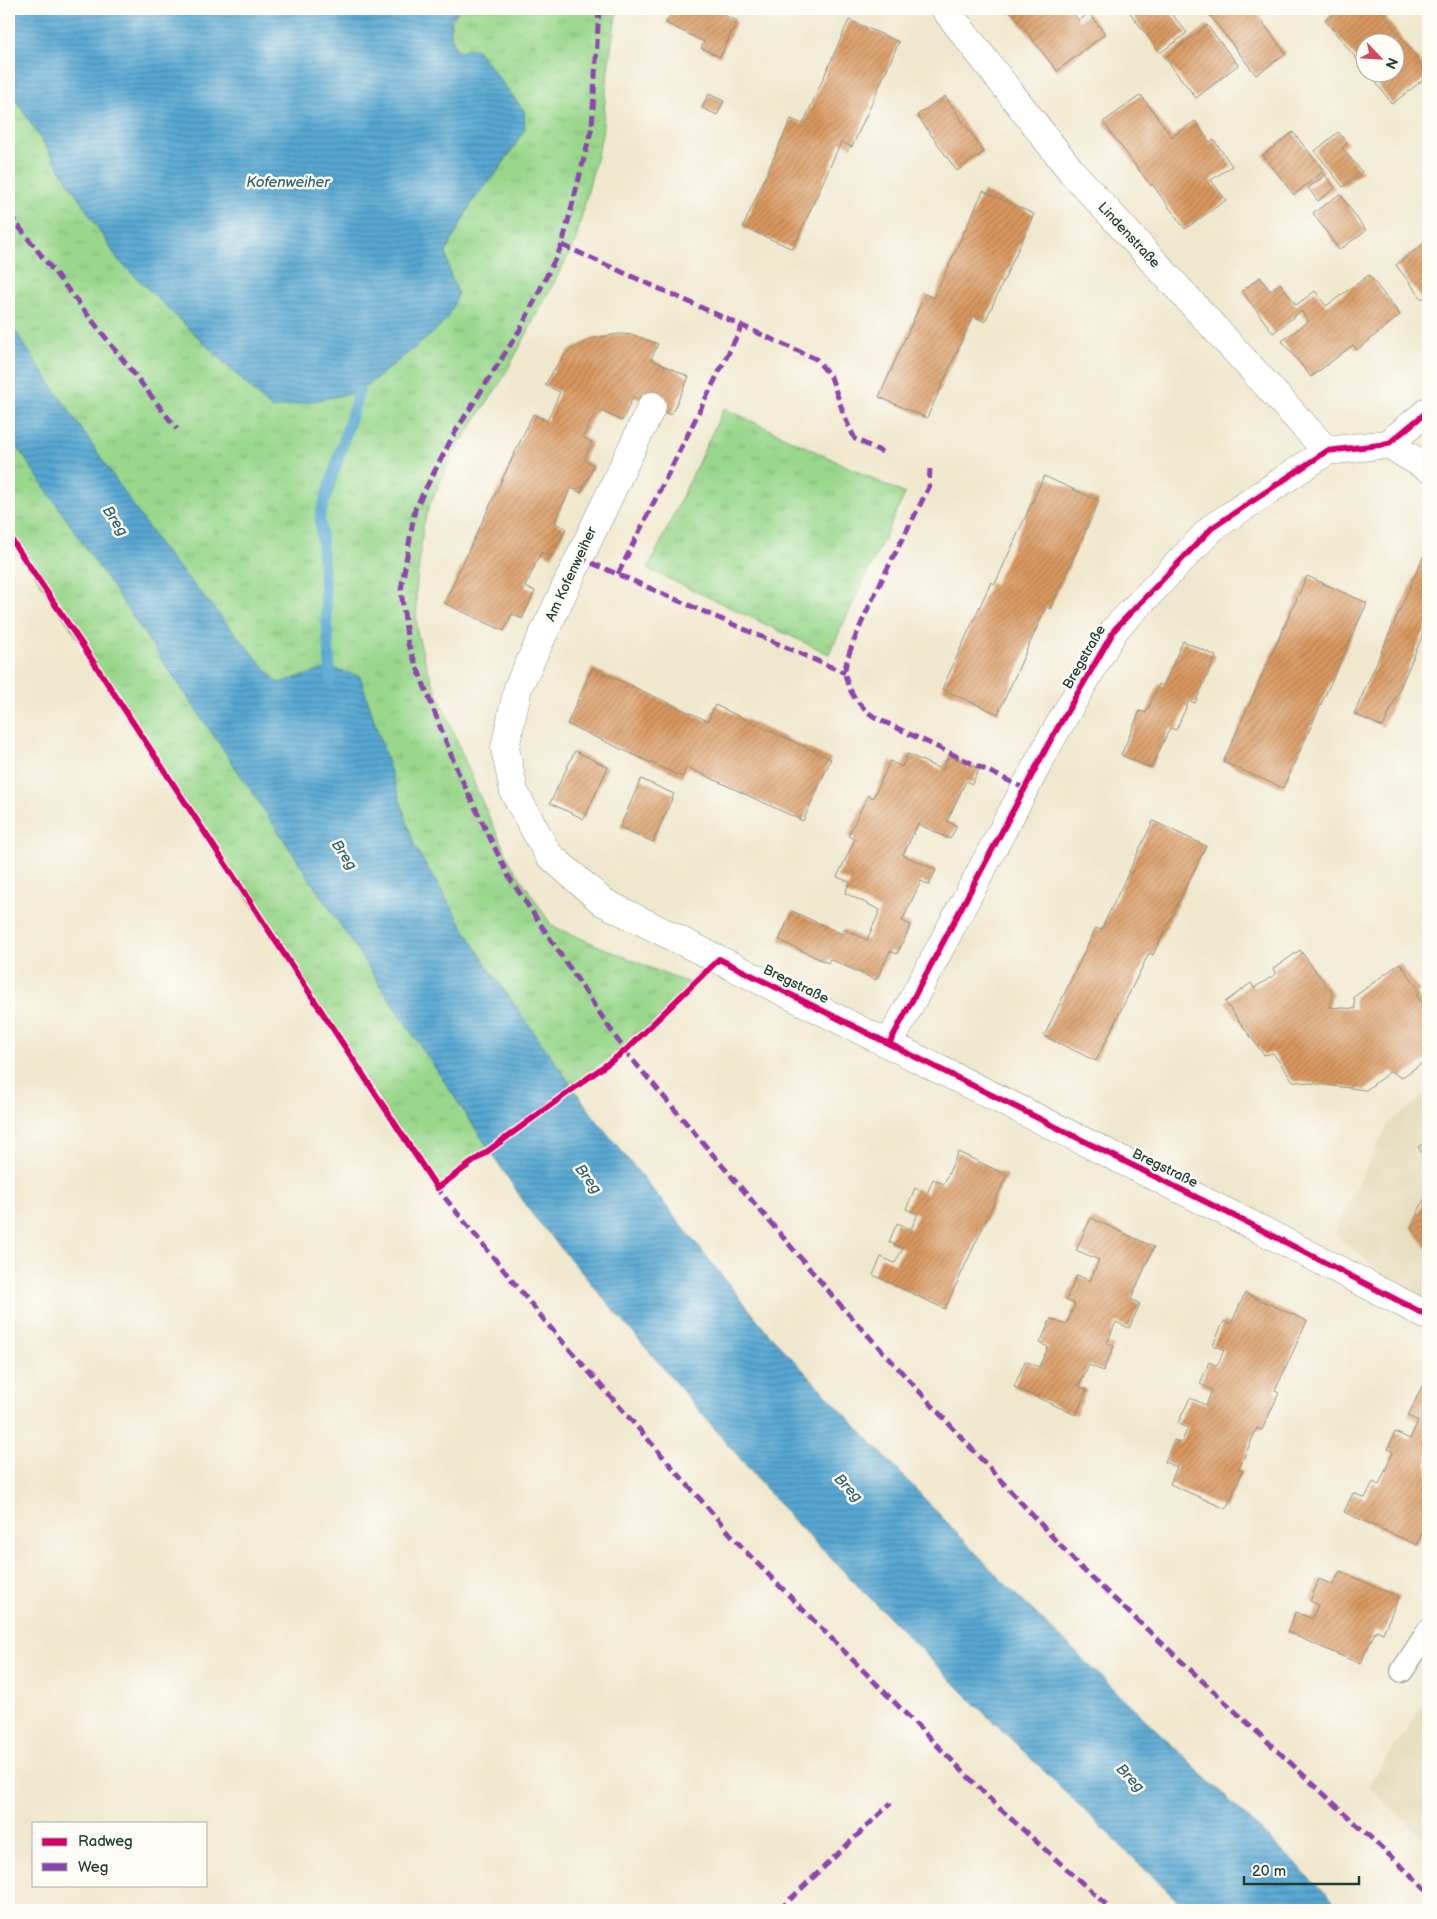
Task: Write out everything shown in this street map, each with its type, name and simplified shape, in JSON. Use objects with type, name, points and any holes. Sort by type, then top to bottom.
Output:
[{"type":"street","name":"Lindenstraße","points":[[945,9],[1072,172],[1327,450]]},
{"type":"street","name":"Am Kofenweiher","points":[[505,748],[518,687],[652,406]]},
{"type":"street","points":[[1428,411],[1388,444],[1428,468]]},
{"type":"street","name":"Bregstraße","points":[[889,1044],[1050,740],[1115,629],[1212,528],[1327,450],[1388,444]]},
{"type":"street","name":"Bregstraße","points":[[505,748],[514,792],[548,854],[603,902],[1242,1220],[1428,1316]]},
{"type":"lane","points":[[1402,1671],[1428,1631]]},
{"type":"shaded area","points":[[1428,1093],[1428,1310],[1334,1234],[1388,1124]]},
{"type":"shaded area","points":[[1428,1698],[1428,1842],[1368,1786]]},
{"type":"green space","points":[[459,9],[617,9],[608,68],[602,135],[575,243],[502,380],[454,452],[429,506],[423,527],[416,590],[417,632],[427,668],[479,795],[511,864],[552,926],[674,978],[694,984],[625,1051],[437,1188],[9,536],[9,89],[119,261],[458,293],[450,274],[446,252],[472,202],[498,171],[516,144],[524,111],[477,50],[468,48],[461,51],[455,48],[451,24]]},
{"type":"green space","points":[[724,408],[905,494],[829,654],[648,569]]},
{"type":"water","name":"Kofenweiher","points":[[9,9],[459,9],[451,19],[450,33],[455,48],[461,51],[468,48],[477,50],[524,111],[525,129],[498,171],[472,202],[446,252],[450,274],[458,293],[445,321],[432,334],[359,392],[272,409],[119,261],[9,89]]},
{"type":"water","name":"Breg","points":[[9,322],[162,548],[278,683],[330,668],[360,676],[415,847],[487,966],[594,1117],[769,1334],[1007,1586],[1343,1910],[1187,1910],[975,1704],[790,1517],[532,1214],[250,789],[9,435]]},
{"type":"building","points":[[673,9],[727,9],[724,15],[737,21],[720,57],[701,48],[704,42],[666,23]]},
{"type":"building","points":[[1009,9],[1070,9],[1079,21],[1089,13],[1105,34],[1057,71]]},
{"type":"building","points":[[1127,9],[1168,9],[1187,33],[1160,53]]},
{"type":"building","points":[[1205,9],[1267,9],[1258,16],[1286,54],[1256,75]]},
{"type":"building","points":[[1339,9],[1379,9],[1397,32],[1354,32],[1354,56],[1325,20]]},
{"type":"building","points":[[849,20],[899,42],[852,147],[841,142],[793,249],[743,227],[791,119],[803,124]]},
{"type":"building","points":[[1207,25],[1238,65],[1196,98],[1165,58]]},
{"type":"building","points":[[1404,41],[1428,72],[1428,76],[1392,104],[1376,82],[1404,82]]},
{"type":"building","points":[[709,94],[724,101],[717,115],[702,108]]},
{"type":"building","points":[[1141,95],[1172,137],[1195,121],[1210,142],[1214,140],[1232,166],[1211,180],[1226,200],[1185,229],[1103,122]]},
{"type":"building","points":[[945,96],[984,152],[957,171],[917,115]]},
{"type":"building","points":[[1293,132],[1324,171],[1294,195],[1263,155]]},
{"type":"building","points":[[1338,132],[1348,143],[1342,148],[1362,172],[1343,187],[1315,151]]},
{"type":"building","points":[[1325,175],[1335,188],[1318,201],[1308,188]]},
{"type":"building","points":[[983,191],[1034,214],[985,322],[973,316],[927,418],[879,397],[925,294],[934,298]]},
{"type":"building","points":[[1340,194],[1366,231],[1339,250],[1313,213]]},
{"type":"building","points":[[1426,242],[1428,246],[1428,294],[1422,299],[1396,265]]},
{"type":"building","points":[[1369,275],[1400,315],[1357,350],[1353,345],[1311,377],[1282,341],[1308,321],[1301,311],[1273,333],[1242,291],[1260,277],[1270,291],[1280,283],[1296,305],[1315,291],[1326,306]]},
{"type":"building","points":[[619,334],[633,335],[658,344],[651,359],[689,377],[671,415],[633,397],[622,421],[597,409],[583,437],[592,442],[584,460],[594,465],[581,493],[571,488],[562,506],[555,523],[566,528],[552,557],[541,552],[525,587],[535,591],[522,619],[512,614],[504,631],[444,603],[533,414],[547,421],[560,392],[545,385],[556,366],[569,351],[581,344],[594,338]]},
{"type":"building","points":[[1044,476],[1099,501],[1050,609],[1046,607],[998,714],[942,689],[991,582],[995,584]]},
{"type":"building","points":[[1424,555],[1428,557],[1428,623],[1383,727],[1354,714]]},
{"type":"building","points":[[1307,576],[1367,603],[1283,788],[1223,762]]},
{"type":"building","points":[[1183,641],[1216,656],[1195,703],[1189,701],[1176,730],[1170,728],[1151,768],[1121,755],[1140,711],[1146,713],[1159,684],[1163,686]]},
{"type":"building","points":[[592,668],[708,721],[715,705],[831,759],[803,821],[687,767],[682,777],[567,724]]},
{"type":"building","points":[[575,751],[608,767],[584,819],[550,803]]},
{"type":"building","points":[[908,754],[942,770],[949,755],[979,769],[972,784],[966,781],[947,821],[957,826],[950,839],[918,824],[903,855],[936,870],[929,885],[921,881],[902,921],[911,925],[897,954],[890,951],[876,980],[830,959],[828,963],[779,940],[792,911],[842,934],[844,929],[867,940],[880,910],[845,893],[850,882],[837,877],[855,839],[848,836],[868,795],[873,798],[890,761],[902,767]]},
{"type":"building","points":[[641,779],[674,794],[653,842],[620,827]]},
{"type":"building","points":[[1153,821],[1206,846],[1153,955],[1149,953],[1096,1061],[1044,1036],[1096,928],[1101,930]]},
{"type":"building","points":[[1300,950],[1333,994],[1329,1007],[1355,1009],[1354,997],[1400,963],[1420,991],[1416,994],[1428,1012],[1428,1059],[1401,1078],[1391,1071],[1366,1090],[1293,1081],[1273,1053],[1264,1055],[1225,1002],[1251,983],[1254,988],[1276,974],[1273,969]]},
{"type":"building","points":[[1428,1140],[1428,1161],[1418,1147]]},
{"type":"building","points":[[958,1152],[1007,1175],[945,1309],[873,1275],[881,1257],[895,1263],[903,1248],[889,1242],[897,1223],[911,1229],[918,1214],[906,1209],[915,1188],[927,1194],[933,1179],[944,1184]]},
{"type":"building","points":[[1428,1191],[1428,1250],[1411,1227]]},
{"type":"building","points":[[1091,1218],[1154,1247],[1131,1299],[1140,1304],[1129,1328],[1116,1322],[1107,1343],[1114,1346],[1103,1371],[1089,1365],[1079,1386],[1087,1390],[1076,1415],[1014,1387],[1025,1361],[1039,1367],[1048,1347],[1040,1343],[1051,1319],[1066,1325],[1075,1304],[1066,1300],[1077,1275],[1090,1281],[1099,1260],[1076,1250]]},
{"type":"building","points":[[1245,1293],[1307,1321],[1275,1391],[1279,1393],[1262,1430],[1257,1428],[1239,1469],[1243,1471],[1226,1509],[1170,1484],[1177,1467],[1165,1462],[1174,1440],[1181,1443],[1188,1428],[1178,1423],[1190,1398],[1206,1405],[1212,1390],[1200,1384],[1209,1362],[1217,1366],[1224,1350],[1213,1345],[1224,1321],[1231,1324]]},
{"type":"building","points":[[1422,1386],[1428,1388],[1428,1519],[1417,1545],[1344,1512],[1353,1493],[1365,1498],[1373,1482],[1379,1485],[1393,1452],[1388,1449],[1395,1432],[1410,1439],[1418,1421],[1408,1416]]},
{"type":"building","points":[[1340,1571],[1399,1597],[1383,1633],[1376,1630],[1360,1664],[1287,1632],[1296,1612],[1312,1619],[1318,1605],[1310,1601],[1319,1579],[1333,1585]]},
{"type":"waterway","points":[[330,681],[320,516],[359,392]]},
{"type":"marked path","points":[[599,9],[592,127],[562,245],[521,328],[454,434],[415,509],[401,590],[408,644],[457,770],[509,877],[625,1051],[843,1308],[1079,1566],[1428,1891]]},
{"type":"marked path","points":[[9,214],[177,429]]},
{"type":"marked path","points":[[562,245],[816,359],[831,377],[845,418],[855,439],[882,452]]},
{"type":"marked path","points":[[618,574],[742,326]]},
{"type":"marked path","points":[[930,469],[929,487],[880,583],[854,640],[845,674],[849,688],[866,711],[878,719],[1024,788]]},
{"type":"marked path","points":[[578,557],[845,673]]},
{"type":"marked path","points":[[439,1186],[437,1188],[549,1326],[748,1554],[998,1807],[1112,1910]]},
{"type":"marked path","points":[[779,1910],[891,1803]]},
{"type":"cycle path","points":[[889,1044],[1050,741],[1115,629],[1212,528],[1327,451],[1388,444],[1428,411]]},
{"type":"cycle path","points":[[9,536],[437,1188],[625,1051],[719,959],[1250,1224],[1428,1316]]}]
